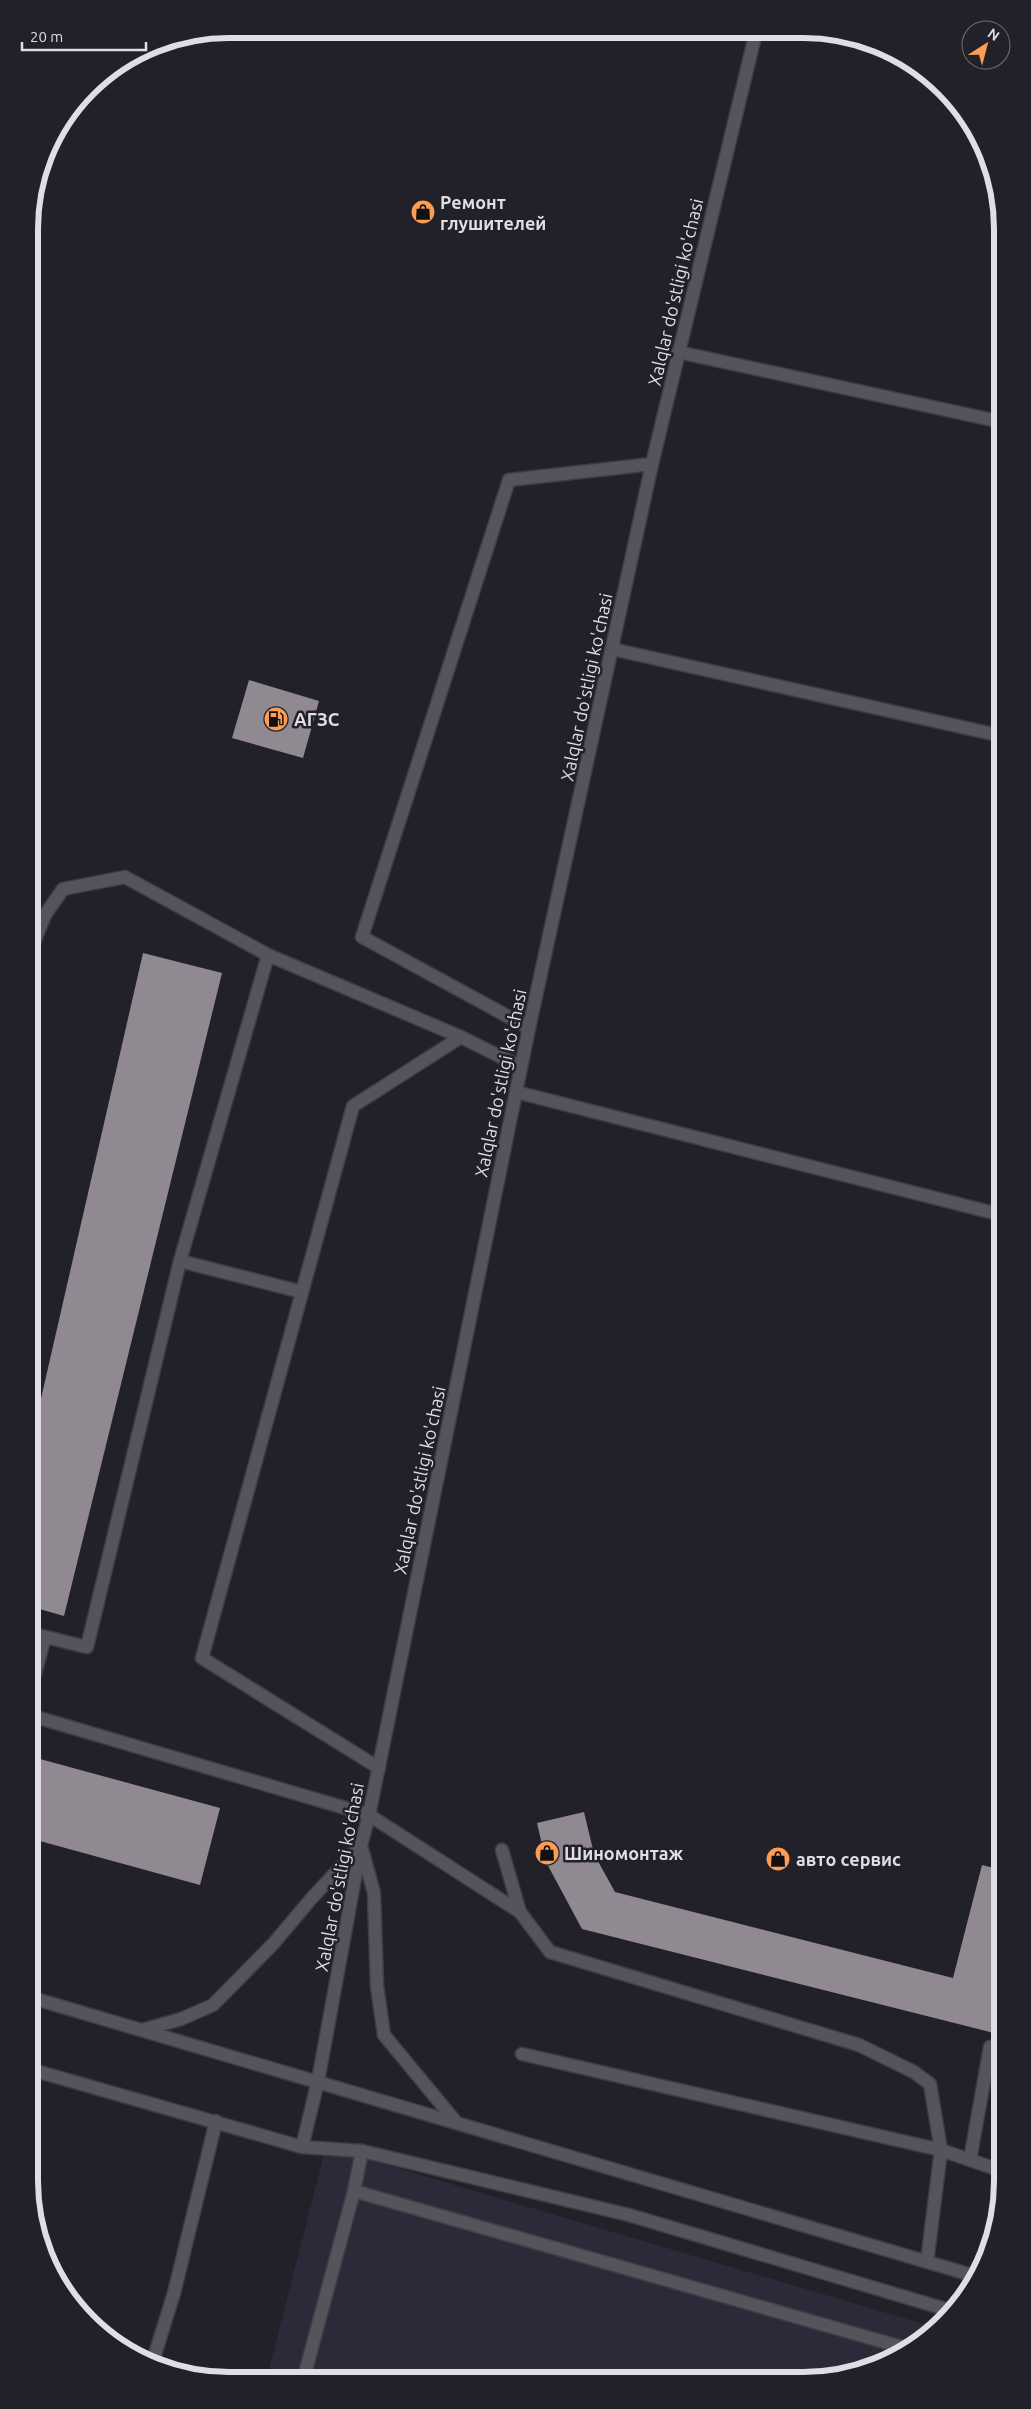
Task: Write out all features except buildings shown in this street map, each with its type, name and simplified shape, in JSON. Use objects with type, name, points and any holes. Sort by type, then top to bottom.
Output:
[{"type":"main road","name":"Xalqlar do'stligi ko'chasi","points":[[302,2146],[318,2081],[361,1844],[369,1815],[529,1028],[652,464],[755,38]]},
{"type":"main road","points":[[678,352],[994,420]]},
{"type":"main road","points":[[529,1028],[362,938],[509,480],[652,464]]},
{"type":"main road","points":[[612,649],[994,734]]},
{"type":"main road","points":[[38,932],[45,915],[63,889],[125,877],[268,955],[461,1037],[521,1067]]},
{"type":"main road","points":[[38,1635],[87,1647],[180,1260],[268,955]]},
{"type":"main road","points":[[378,1768],[202,1658],[353,1106],[461,1037]]},
{"type":"main road","points":[[516,1092],[994,1213]]},
{"type":"main road","points":[[180,1260],[302,1292]]},
{"type":"main road","points":[[38,1662],[45,1637]]},
{"type":"main road","points":[[38,1718],[369,1815],[520,1912],[550,1952],[859,2045],[914,2072],[930,2084],[940,2150],[927,2262]]},
{"type":"main road","points":[[142,2030],[181,2019],[213,2005],[273,1944],[361,1844]]},
{"type":"main road","points":[[361,1844],[374,1893],[377,1986],[384,2035],[456,2122]]},
{"type":"main road","points":[[502,1850],[520,1912]]},
{"type":"main road","points":[[38,2000],[969,2274]]},
{"type":"main road","points":[[970,2160],[990,2047]]},
{"type":"main road","points":[[522,2054],[940,2150],[994,2168]]},
{"type":"main road","points":[[38,2072],[302,2146],[362,2151],[629,2214],[944,2308]]},
{"type":"main road","points":[[154,2356],[174,2293],[216,2121]]},
{"type":"main road","points":[[305,2372],[354,2191],[362,2151]]},
{"type":"main road","points":[[354,2191],[898,2346]]},
{"type":"shaded area","points":[[326,2147],[927,2325],[898,2346],[875,2357],[840,2368],[802,2372],[268,2372]]},
{"type":"place","name":"Ремонт глушителей","points":[[423,212]]},
{"type":"place","name":"АГЗС","points":[[276,719]]},
{"type":"place","name":"Шиномонтаж","points":[[547,1853]]},
{"type":"place","name":"авто сервис","points":[[778,1859]]}]
